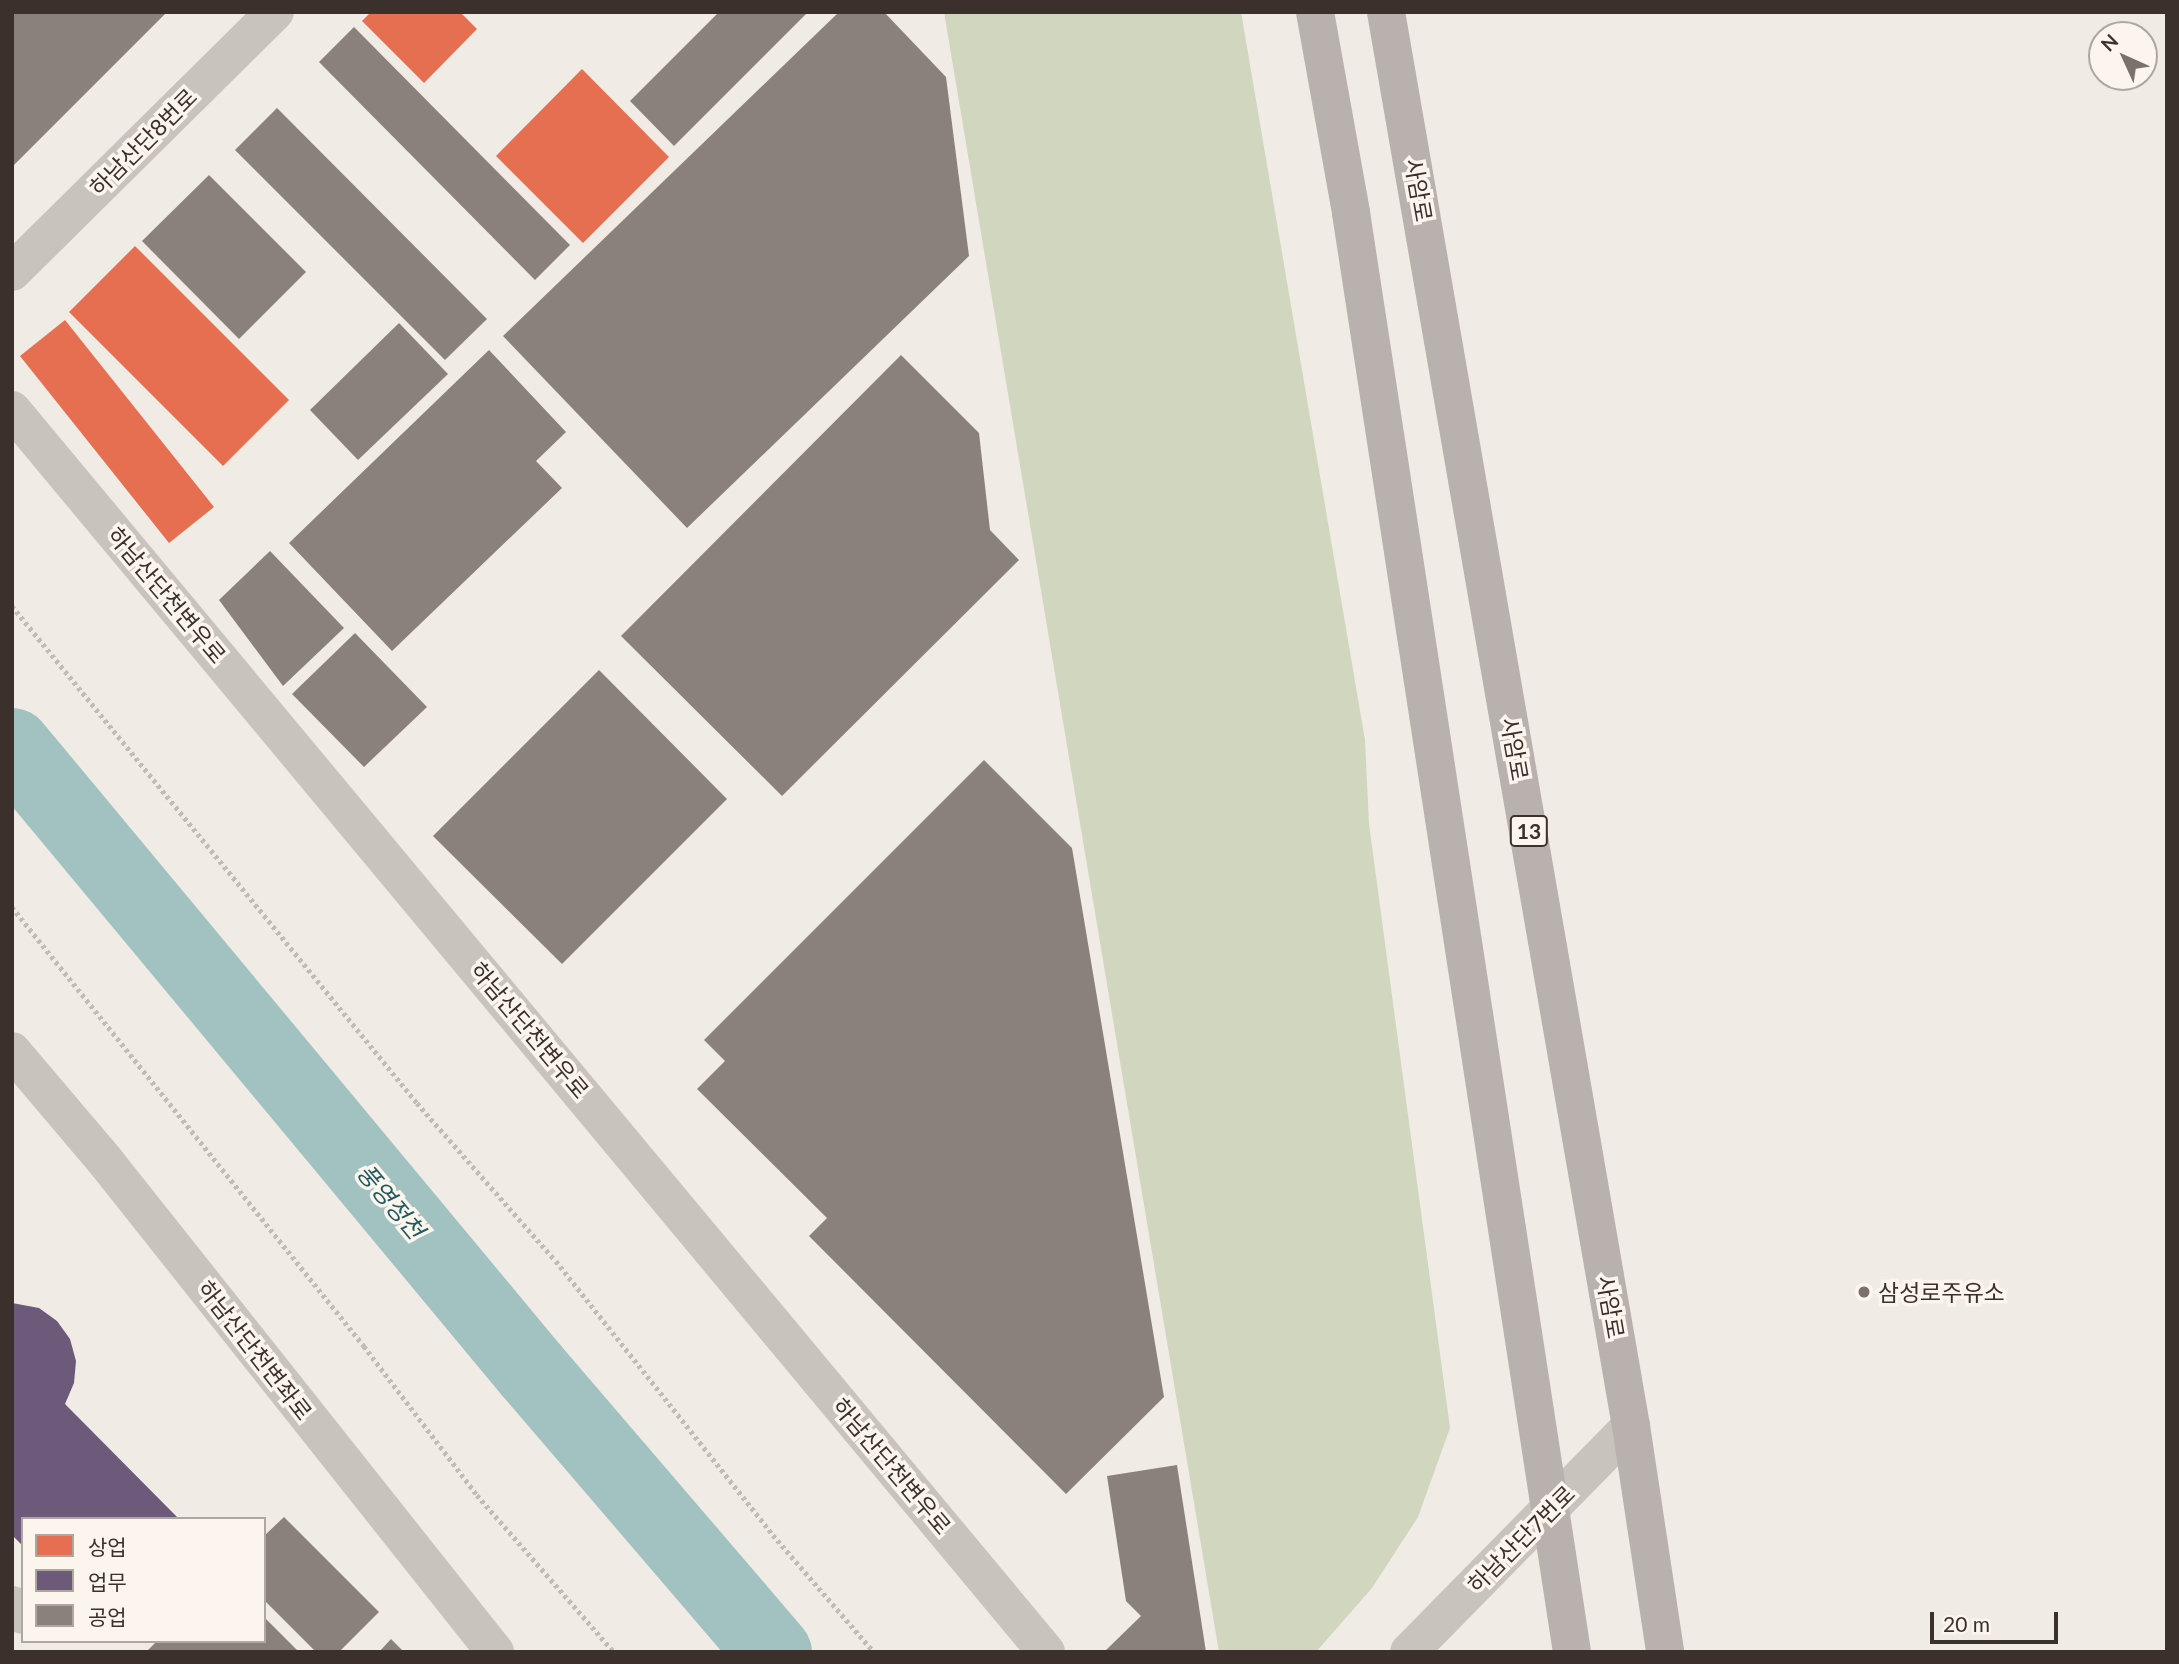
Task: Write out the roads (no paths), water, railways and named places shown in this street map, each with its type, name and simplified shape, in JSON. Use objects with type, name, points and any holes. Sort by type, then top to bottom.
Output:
[{"type":"main road","points":[[1315,12],[1351,213],[1572,1652]]},
{"type":"main road","name":"사암로","points":[[1386,12],[1631,1426],[1665,1652]]},
{"type":"street","name":"하남산단8번로","points":[[12,272],[275,12]]},
{"type":"street","name":"하남산단천변우로","points":[[12,410],[1046,1652]]},
{"type":"street","name":"하남산단천변좌로","points":[[12,1051],[115,1173],[495,1652]]},
{"type":"street","name":"하남산단7번로","points":[[1409,1652],[1631,1426]]},
{"type":"waterway","name":"풍영정천","points":[[12,746],[531,1370],[773,1652]]},
{"type":"place","name":"삼성로주유소","points":[[1864,1292]]}]
